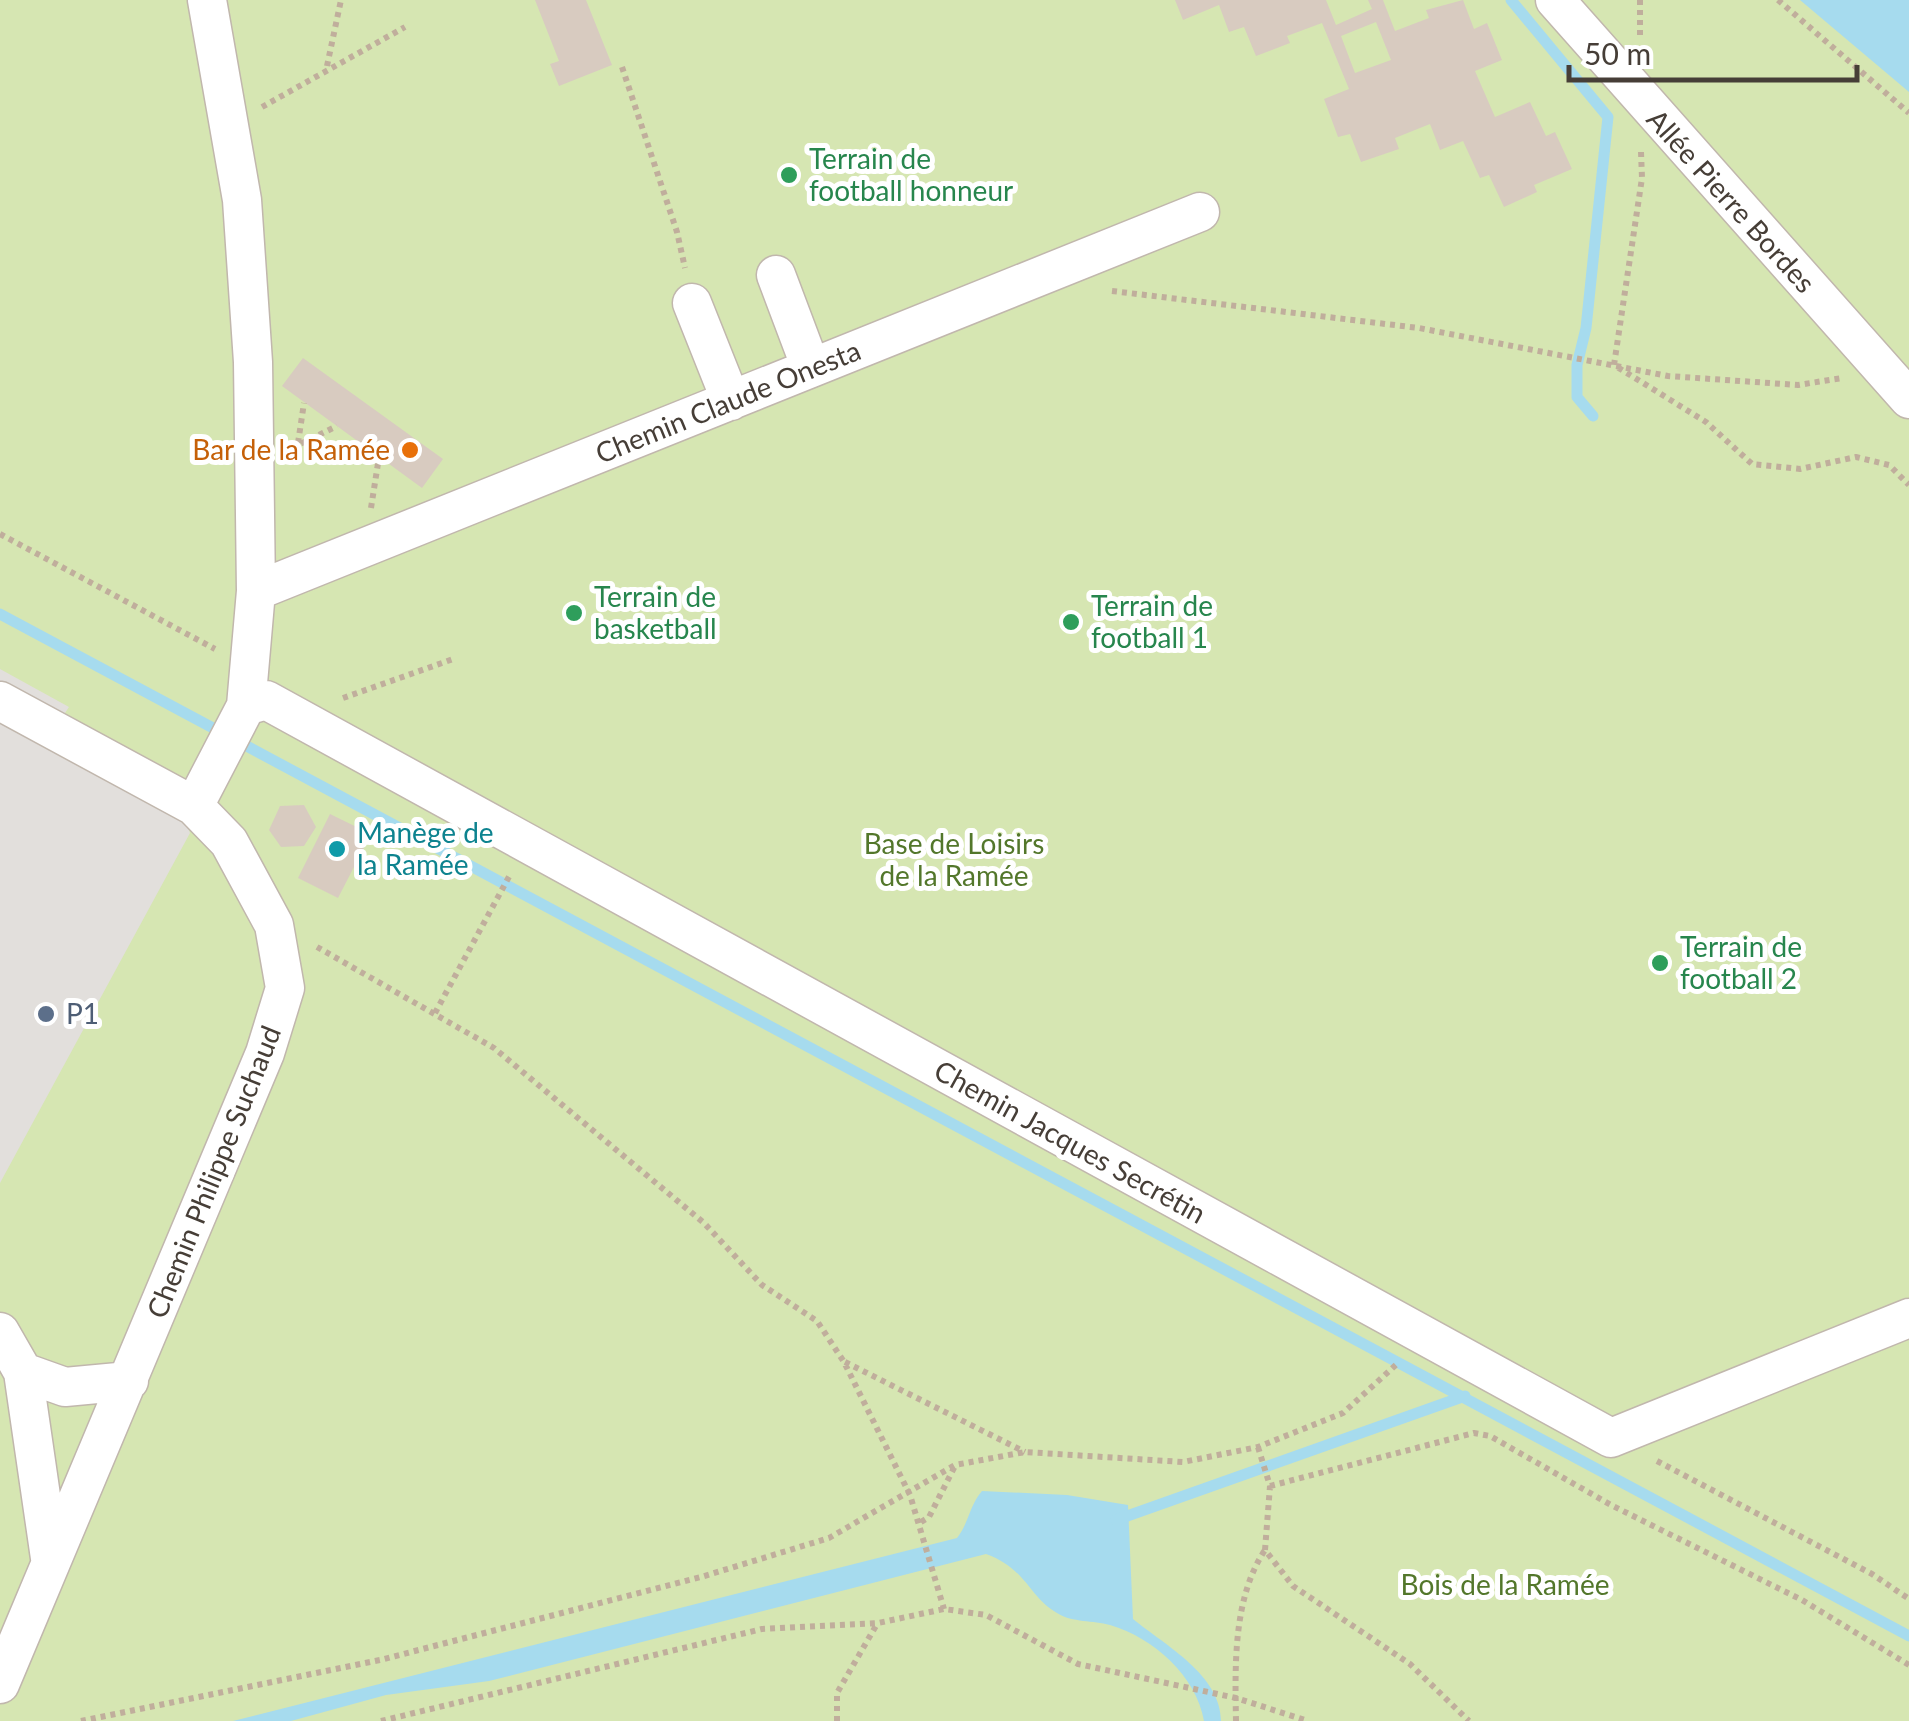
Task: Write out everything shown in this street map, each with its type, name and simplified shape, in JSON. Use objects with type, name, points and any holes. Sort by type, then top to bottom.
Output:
[{"type":"lane","points":[[194,806],[242,712],[252,661],[256,591],[253,362],[242,200],[206,0]]},
{"type":"lane","name":"Allée Pierre Bordes","points":[[1555,0],[1909,399]]},
{"type":"lane","name":"Chemin Claude Onesta","points":[[256,591],[1200,212]]},
{"type":"lane","points":[[776,275],[812,368]]},
{"type":"lane","points":[[692,303],[731,401]]},
{"type":"lane","name":"Chemin Jacques Secrétin","points":[[242,712],[266,700],[1611,1438]]},
{"type":"lane","name":"Chemin Philippe Suchaud","points":[[0,701],[194,806],[229,842],[274,925],[285,988],[265,1053],[0,1684]]},
{"type":"lane","points":[[1611,1438],[1909,1318]]},
{"type":"lane","name":"Chemin Philippe Suchaud","points":[[0,1332],[23,1372],[50,1558]]},
{"type":"lane","points":[[23,1372],[65,1387],[129,1381]]},
{"type":"path","points":[[327,68],[341,0]]},
{"type":"path","points":[[1614,365],[1642,178],[1640,0]]},
{"type":"path","points":[[1778,0],[1909,113]]},
{"type":"path","points":[[230,125],[406,27]]},
{"type":"path","points":[[622,67],[678,232],[692,303]]},
{"type":"path","points":[[1106,290],[1418,328],[1668,376],[1798,385],[1844,378],[1874,362]]},
{"type":"path","points":[[1614,365],[1706,422],[1752,464],[1800,469],[1856,457],[1889,465],[1909,486]]},
{"type":"path","points":[[298,445],[304,403]]},
{"type":"path","points":[[0,534],[221,652],[252,661]]},
{"type":"path","points":[[296,719],[456,658]]},
{"type":"path","points":[[435,1013],[509,878]]},
{"type":"path","points":[[311,944],[494,1048],[559,1098],[704,1223],[762,1285],[817,1321],[844,1362],[910,1495],[926,1538],[944,1609]]},
{"type":"path","points":[[844,1362],[1025,1452]]},
{"type":"path","points":[[81,1721],[380,1660],[701,1577],[829,1538],[910,1495],[928,1479],[955,1465],[1025,1452],[1183,1462],[1258,1447],[1343,1413],[1394,1368]]},
{"type":"path","points":[[1270,1486],[1474,1433],[1490,1436],[1611,1505],[1802,1600],[1909,1665]]},
{"type":"path","points":[[1611,1438],[1840,1556],[1909,1599]]},
{"type":"path","points":[[1236,1721],[1236,1644],[1253,1568],[1266,1550],[1270,1486],[1258,1447]]},
{"type":"path","points":[[921,1522],[929,1517],[955,1465]]},
{"type":"path","points":[[1266,1550],[1293,1586],[1410,1664],[1470,1721]]},
{"type":"path","points":[[381,1721],[762,1628],[878,1623],[944,1609],[986,1615],[1078,1664],[1236,1698],[1308,1721]]},
{"type":"path","points":[[837,1721],[837,1693],[878,1623]]},
{"type":"green space","name":"Base de Loisirs de la Ramée","points":[[0,0],[1909,0],[1909,1721],[0,1721]]},
{"type":"shaded area","name":"P1","points":[[0,669],[69,707],[61,719],[166,773],[190,833],[0,1183]]},
{"type":"water","points":[[1800,0],[1909,0],[1909,92]]},
{"type":"water","points":[[982,1491],[1067,1495],[1128,1505],[1133,1619],[1202,1676],[1219,1705],[1221,1721],[1204,1721],[1192,1689],[1157,1649],[1110,1625],[1057,1613],[1010,1567],[986,1554],[489,1681],[386,1695],[291,1721],[233,1721],[957,1538]]},
{"type":"building","points":[[535,0],[586,0],[612,65],[559,86],[550,64],[559,61]]},
{"type":"building","points":[[1175,0],[1326,0],[1336,25],[1372,9],[1368,0],[1383,0],[1395,31],[1429,18],[1426,10],[1463,0],[1474,29],[1487,23],[1502,60],[1475,71],[1495,117],[1530,102],[1546,136],[1555,132],[1572,169],[1534,185],[1537,192],[1504,207],[1489,175],[1480,178],[1463,141],[1440,150],[1430,124],[1395,138],[1399,149],[1361,162],[1350,134],[1338,137],[1324,99],[1349,89],[1322,23],[1287,36],[1290,43],[1256,56],[1244,27],[1229,32],[1219,5],[1183,20]],"holes":[[[1376,22],[1391,60],[1355,73],[1341,36]]]},
{"type":"building","points":[[303,358],[443,459],[422,488],[282,386]]},
{"type":"building","name":"Manège de la Ramée","points":[[304,805],[316,827],[304,846],[281,847],[269,830],[280,806]]},
{"type":"building","name":"Manège de la Ramée","points":[[330,814],[371,834],[338,898],[298,878]]},
{"type":"waterway","points":[[1511,0],[1608,117],[1586,328],[1577,365],[1577,397],[1593,416]]},
{"type":"waterway","points":[[0,614],[1909,1636]]},
{"type":"waterway","points":[[1116,1520],[1465,1396]]},
{"type":"place","name":"Terrain de football honneur","points":[[789,175]]},
{"type":"place","name":"Bar de la Ramée","points":[[410,450]]},
{"type":"place","name":"Terrain de basketball","points":[[574,613]]},
{"type":"place","name":"Terrain de football 1","points":[[1071,622]]},
{"type":"place","name":"Manège de la Ramée","points":[[337,849]]},
{"type":"place","name":"Terrain de football 2","points":[[1660,963]]},
{"type":"place","name":"P1","points":[[46,1014]]},
{"type":"park label","name":"Bois de la Ramée","points":[[1505,1585]]}]
